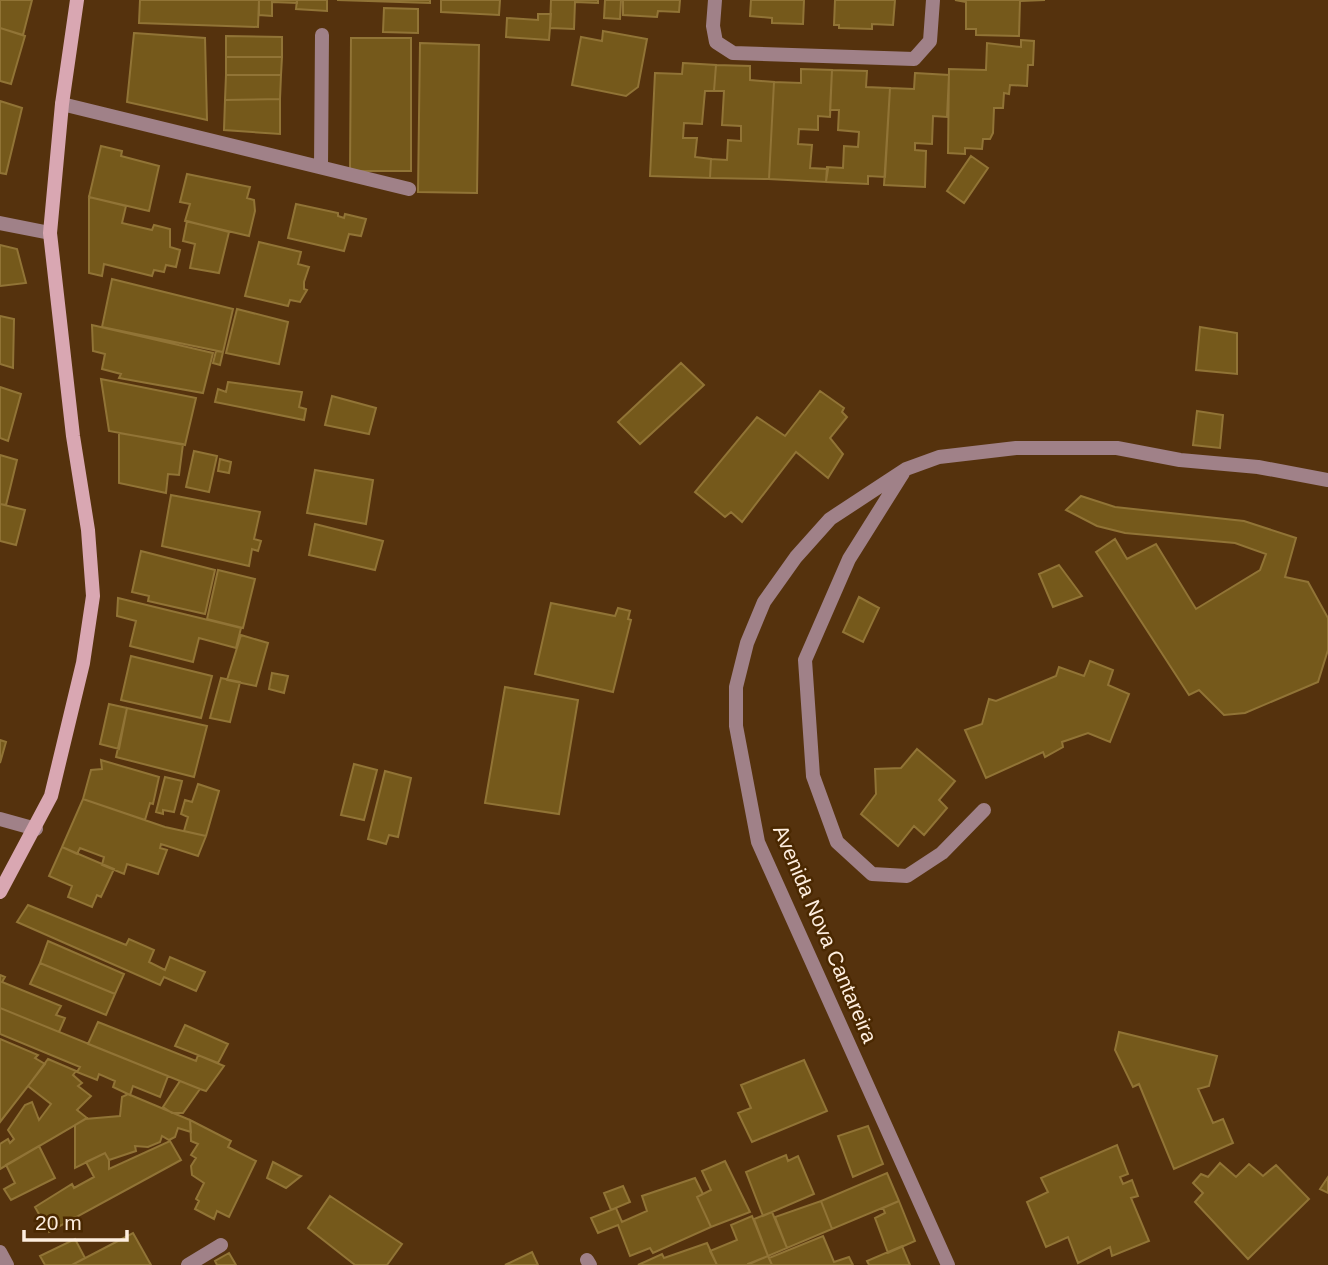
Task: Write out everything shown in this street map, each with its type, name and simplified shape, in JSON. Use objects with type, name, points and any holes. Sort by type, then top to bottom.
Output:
[{"type":"main road","points":[[0,892],[36,829],[51,796],[65,748],[93,596],[88,530],[72,424],[50,233],[62,104],[77,0]]},
{"type":"street","points":[[715,0],[713,26],[716,42],[733,53],[914,59],[930,41],[933,0]]},
{"type":"street","points":[[321,167],[322,35]]},
{"type":"street","points":[[62,104],[410,189]]},
{"type":"street","points":[[0,223],[50,233]]},
{"type":"street","name":"Avenida Nova Cantareira","points":[[948,1265],[758,842],[736,726],[736,687],[747,643],[764,602],[796,557],[830,519],[906,469],[939,457],[980,450],[1117,448],[1180,460],[1258,467],[1328,480]]},
{"type":"street","points":[[906,469],[849,559],[805,660],[813,776],[837,842],[872,874],[907,876],[942,853],[984,810]]},
{"type":"street","points":[[0,818],[36,829]]},
{"type":"street","points":[[188,1265],[221,1245]]},
{"type":"street","points":[[0,1252],[7,1265]]},
{"type":"building","points":[[0,0],[32,0],[23,35],[0,28]]},
{"type":"building","points":[[140,0],[259,0],[258,27],[139,23]]},
{"type":"building","points":[[259,0],[297,0],[297,3],[272,2],[272,16],[259,15]]},
{"type":"building","points":[[297,0],[327,0],[327,11],[296,9]]},
{"type":"building","points":[[337,0],[430,0],[430,3]]},
{"type":"building","points":[[441,0],[500,0],[499,15],[441,12]]},
{"type":"building","points":[[551,0],[598,0],[598,3],[575,2],[574,29],[550,28]]},
{"type":"building","points":[[605,0],[621,0],[620,19],[604,18]]},
{"type":"building","points":[[623,0],[680,0],[679,12],[658,11],[657,17],[623,15]]},
{"type":"building","points":[[751,0],[804,0],[803,24],[772,23],[772,18],[750,16]]},
{"type":"building","points":[[835,0],[895,0],[893,25],[872,24],[872,29],[839,28],[839,25],[834,25]]},
{"type":"building","points":[[955,0],[1045,0],[1020,1],[1019,36],[976,35],[976,29],[966,29],[966,2]]},
{"type":"building","points":[[384,8],[418,9],[418,33],[383,32]]},
{"type":"building","points":[[538,14],[551,14],[549,40],[506,37],[507,18],[538,20]]},
{"type":"building","points":[[0,28],[25,36],[11,84],[0,81]]},
{"type":"building","points":[[603,31],[647,39],[638,87],[626,96],[572,85],[581,37],[602,41]]},
{"type":"building","points":[[134,33],[205,38],[207,120],[127,102]]},
{"type":"building","points":[[226,36],[282,37],[282,57],[226,57]]},
{"type":"building","points":[[351,38],[411,38],[411,171],[350,171]]},
{"type":"building","points":[[1021,40],[1034,41],[1033,65],[1028,65],[1027,86],[1010,85],[1009,94],[1004,93],[1003,108],[994,108],[993,133],[990,139],[983,139],[982,149],[965,148],[965,154],[948,153],[949,69],[986,70],[987,43],[1021,47]]},
{"type":"building","points":[[420,43],[479,45],[477,193],[418,192]]},
{"type":"building","points":[[226,57],[282,57],[281,75],[226,75]]},
{"type":"building","points":[[683,63],[716,65],[714,91],[705,91],[702,124],[684,123],[683,138],[697,138],[695,157],[711,159],[710,178],[650,176],[655,73],[682,74]]},
{"type":"building","points":[[716,65],[750,66],[750,80],[774,82],[769,179],[710,178],[711,159],[727,160],[728,140],[741,141],[741,126],[722,125],[724,91],[714,91]]},
{"type":"building","points":[[801,69],[832,70],[830,117],[818,116],[818,130],[799,129],[798,144],[812,145],[810,168],[828,169],[826,182],[769,179],[774,82],[801,83]]},
{"type":"building","points":[[832,70],[867,71],[866,87],[890,88],[885,177],[868,176],[868,184],[826,182],[827,167],[843,168],[844,146],[858,147],[859,132],[838,130],[839,110],[830,110]]},
{"type":"building","points":[[915,73],[949,75],[947,117],[933,116],[932,144],[915,143],[915,150],[926,151],[925,187],[884,185],[890,88],[914,89]]},
{"type":"building","points":[[226,75],[281,75],[280,99],[225,100]]},
{"type":"building","points":[[280,99],[280,134],[224,130],[225,100]]},
{"type":"building","points":[[0,101],[22,108],[6,174],[0,173]]},
{"type":"building","points":[[101,146],[122,151],[121,156],[159,166],[149,211],[89,197]]},
{"type":"building","points":[[971,156],[988,168],[964,203],[947,191]]},
{"type":"building","points":[[187,174],[250,187],[247,198],[254,200],[255,211],[249,236],[185,221],[190,204],[180,202]]},
{"type":"building","points":[[89,197],[126,206],[122,223],[152,230],[154,225],[170,229],[170,247],[180,250],[176,267],[166,265],[164,272],[154,270],[152,276],[104,264],[102,276],[89,273]]},
{"type":"building","points":[[296,204],[338,213],[338,216],[344,218],[345,214],[366,219],[361,236],[349,234],[344,251],[288,238]]},
{"type":"building","points":[[187,221],[229,232],[219,273],[190,268],[195,244],[183,241]]},
{"type":"building","points":[[259,242],[301,252],[298,264],[309,267],[304,282],[304,289],[307,290],[300,302],[290,300],[288,306],[245,296]]},
{"type":"building","points":[[0,245],[17,249],[26,283],[0,286]]},
{"type":"building","points":[[112,279],[233,309],[223,352],[102,327]]},
{"type":"building","points":[[237,309],[288,322],[279,364],[226,353]]},
{"type":"building","points":[[0,316],[14,319],[13,368],[0,364]]},
{"type":"building","points":[[92,325],[213,353],[203,393],[119,378],[121,374],[102,369],[105,354],[93,351]]},
{"type":"building","points":[[1200,327],[1237,333],[1237,374],[1196,370]]},
{"type":"building","points":[[216,351],[223,352],[220,365],[213,363]]},
{"type":"building","points":[[681,363],[704,385],[640,444],[618,422]]},
{"type":"building","points":[[101,379],[196,398],[185,445],[109,431]]},
{"type":"building","points":[[228,382],[302,392],[299,407],[306,409],[304,420],[215,402],[218,389],[226,392]]},
{"type":"building","points":[[0,387],[21,394],[8,441],[0,438]]},
{"type":"building","points":[[820,391],[844,408],[842,412],[847,417],[830,438],[843,454],[828,478],[796,452],[742,522],[731,512],[725,517],[695,492],[757,417],[785,436]]},
{"type":"building","points":[[332,396],[376,408],[369,434],[325,425]]},
{"type":"building","points":[[1197,411],[1223,415],[1220,448],[1193,445]]},
{"type":"building","points":[[119,433],[183,444],[179,475],[168,474],[166,493],[119,483]]},
{"type":"building","points":[[194,451],[217,456],[209,492],[186,487]]},
{"type":"building","points":[[0,455],[17,460],[6,505],[0,504]]},
{"type":"building","points":[[220,459],[231,462],[229,473],[218,471]]},
{"type":"building","points":[[315,470],[373,480],[366,524],[307,513]]},
{"type":"building","points":[[171,495],[260,512],[254,539],[261,541],[258,551],[252,549],[249,566],[162,546]]},
{"type":"building","points":[[1081,496],[1115,507],[1244,521],[1296,538],[1285,577],[1308,582],[1328,618],[1328,650],[1318,682],[1245,713],[1224,715],[1199,690],[1189,695],[1096,552],[1115,539],[1127,559],[1156,544],[1196,609],[1260,570],[1266,554],[1235,543],[1125,533],[1097,526],[1066,510]]},
{"type":"building","points":[[0,504],[25,510],[16,545],[0,541]]},
{"type":"building","points":[[315,524],[383,541],[375,570],[309,555]]},
{"type":"building","points":[[141,551],[215,570],[205,614],[148,601],[149,596],[132,592]]},
{"type":"building","points":[[1059,565],[1082,596],[1053,607],[1039,574]]},
{"type":"building","points":[[218,570],[255,579],[243,628],[207,619]]},
{"type":"building","points":[[859,597],[879,608],[863,642],[843,632]]},
{"type":"building","points":[[118,598],[241,628],[236,648],[199,638],[193,662],[130,646],[136,621],[117,616]]},
{"type":"building","points":[[551,603],[615,616],[618,608],[630,611],[628,619],[631,620],[613,692],[535,674]]},
{"type":"building","points":[[241,635],[268,643],[256,686],[227,680]]},
{"type":"building","points":[[131,656],[212,676],[201,718],[121,700]]},
{"type":"building","points":[[1090,661],[1113,670],[1108,685],[1129,694],[1110,742],[1088,733],[1062,742],[1063,747],[1045,757],[1043,752],[986,778],[965,730],[982,724],[989,699],[996,701],[1056,676],[1059,667],[1084,676]]},
{"type":"building","points":[[272,673],[288,676],[284,693],[269,689]]},
{"type":"building","points":[[221,678],[240,682],[230,722],[210,718]]},
{"type":"building","points":[[505,687],[578,700],[559,814],[485,803]]},
{"type":"building","points":[[109,704],[127,708],[119,749],[100,744]]},
{"type":"building","points":[[127,708],[207,726],[194,777],[116,757]]},
{"type":"building","points":[[0,740],[6,742],[0,763]]},
{"type":"building","points":[[917,749],[955,781],[939,800],[947,808],[924,835],[914,826],[898,846],[861,814],[876,794],[875,769],[901,768]]},
{"type":"building","points":[[101,760],[159,777],[153,804],[150,803],[145,820],[83,799],[91,770],[102,769]]},
{"type":"building","points":[[354,764],[377,770],[364,820],[341,815]]},
{"type":"building","points":[[385,771],[411,778],[398,837],[389,835],[386,844],[368,839]]},
{"type":"building","points":[[165,777],[182,781],[174,812],[163,810],[163,814],[156,812]]},
{"type":"building","points":[[198,784],[219,791],[206,836],[184,831],[188,817],[181,814],[185,800],[192,802]]},
{"type":"building","points":[[83,799],[165,827],[206,836],[198,856],[161,844],[160,848],[167,850],[158,874],[127,864],[124,874],[102,865],[104,857],[80,848],[77,854],[62,847]]},
{"type":"building","points":[[62,847],[114,869],[101,897],[97,895],[92,907],[68,897],[72,886],[49,876]]},
{"type":"building","points":[[28,905],[126,945],[129,939],[154,950],[149,962],[165,970],[170,957],[205,972],[196,991],[164,977],[160,985],[17,922]]},
{"type":"building","points":[[48,941],[124,974],[115,994],[40,963]]},
{"type":"building","points":[[40,963],[115,994],[106,1015],[30,984]]},
{"type":"building","points":[[0,975],[5,977],[2,982],[61,1006],[56,1015],[65,1018],[59,1032],[0,1008]]},
{"type":"building","points":[[0,1008],[168,1076],[160,1097],[133,1086],[130,1095],[113,1087],[115,1081],[99,1074],[97,1080],[77,1072],[80,1067],[0,1034]]},
{"type":"building","points":[[98,1022],[196,1061],[198,1055],[224,1066],[206,1091],[200,1089],[88,1044]]},
{"type":"building","points":[[185,1025],[228,1044],[218,1063],[175,1046]]},
{"type":"building","points":[[1119,1032],[1217,1056],[1209,1086],[1198,1089],[1213,1123],[1223,1119],[1233,1143],[1174,1169],[1139,1084],[1133,1087],[1115,1050]]},
{"type":"building","points":[[0,1039],[38,1055],[35,1058],[45,1064],[0,1122]]},
{"type":"building","points":[[48,1059],[76,1071],[73,1075],[82,1083],[78,1086],[91,1096],[77,1110],[87,1118],[0,1169],[0,1144],[8,1139],[10,1143],[14,1139],[8,1130],[25,1105],[32,1102],[39,1120],[51,1104],[28,1086]]},
{"type":"building","points":[[804,1060],[827,1111],[752,1142],[738,1113],[751,1108],[741,1085]]},
{"type":"building","points":[[180,1081],[200,1089],[183,1113],[172,1113],[163,1107]]},
{"type":"building","points":[[128,1094],[190,1120],[191,1132],[178,1128],[175,1137],[169,1140],[162,1136],[160,1142],[148,1147],[135,1146],[136,1151],[109,1160],[105,1153],[75,1168],[75,1125],[85,1119],[120,1116],[122,1097]]},
{"type":"building","points":[[190,1120],[231,1141],[228,1147],[256,1161],[229,1217],[217,1211],[214,1219],[195,1209],[199,1201],[196,1199],[204,1183],[192,1175],[191,1166],[196,1158],[191,1155],[198,1144],[191,1141]]},
{"type":"building","points":[[868,1126],[883,1164],[853,1177],[838,1136]]},
{"type":"building","points":[[170,1141],[181,1160],[49,1232],[35,1207],[72,1184],[74,1188],[94,1177],[86,1162],[105,1153],[109,1160],[109,1169]]},
{"type":"building","points":[[1117,1145],[1128,1174],[1120,1177],[1123,1184],[1132,1180],[1138,1196],[1131,1198],[1149,1241],[1112,1256],[1110,1247],[1078,1263],[1068,1237],[1046,1247],[1027,1202],[1048,1192],[1041,1178]]},
{"type":"building","points":[[39,1146],[55,1178],[11,1200],[4,1189],[15,1183],[6,1165]]},
{"type":"building","points":[[786,1155],[788,1161],[798,1156],[814,1194],[763,1216],[746,1172]]},
{"type":"building","points":[[725,1161],[750,1212],[711,1227],[697,1197],[711,1190],[702,1171]]},
{"type":"building","points":[[273,1162],[301,1176],[286,1188],[267,1178]]},
{"type":"building","points":[[1220,1163],[1236,1177],[1249,1164],[1263,1176],[1276,1165],[1309,1199],[1248,1259],[1195,1202],[1203,1193],[1193,1183],[1201,1174],[1208,1177]]},
{"type":"building","points":[[887,1173],[899,1201],[832,1229],[821,1201]]},
{"type":"building","points":[[1328,1177],[1328,1193],[1320,1189]]},
{"type":"building","points":[[695,1178],[703,1194],[697,1197],[711,1227],[653,1253],[650,1248],[630,1256],[618,1225],[598,1233],[591,1218],[616,1208],[622,1222],[647,1211],[642,1196]]},
{"type":"building","points":[[623,1186],[630,1202],[611,1210],[604,1193]]},
{"type":"building","points":[[330,1196],[402,1244],[387,1265],[355,1265],[308,1228]]},
{"type":"building","points":[[821,1201],[832,1229],[787,1248],[775,1217]]},
{"type":"building","points":[[899,1201],[915,1241],[888,1253],[875,1218],[885,1213],[883,1208]]},
{"type":"building","points":[[772,1212],[787,1248],[768,1256],[754,1219]]},
{"type":"building","points":[[752,1216],[768,1256],[747,1265],[717,1265],[710,1251],[737,1240],[731,1225]]},
{"type":"building","points":[[133,1233],[151,1265],[72,1265],[116,1242]]},
{"type":"building","points":[[823,1236],[834,1262],[849,1257],[853,1265],[772,1265],[769,1258]]},
{"type":"building","points":[[75,1239],[85,1258],[72,1265],[45,1265],[40,1256]]},
{"type":"building","points":[[707,1243],[717,1265],[638,1265],[662,1254],[664,1258]]},
{"type":"building","points":[[902,1246],[910,1265],[869,1265],[867,1261]]},
{"type":"building","points":[[532,1252],[538,1265],[505,1265]]},
{"type":"building","points":[[229,1253],[236,1265],[217,1265],[215,1261]]},
{"type":"building","points":[[768,1256],[772,1265],[748,1265],[748,1264]]}]
